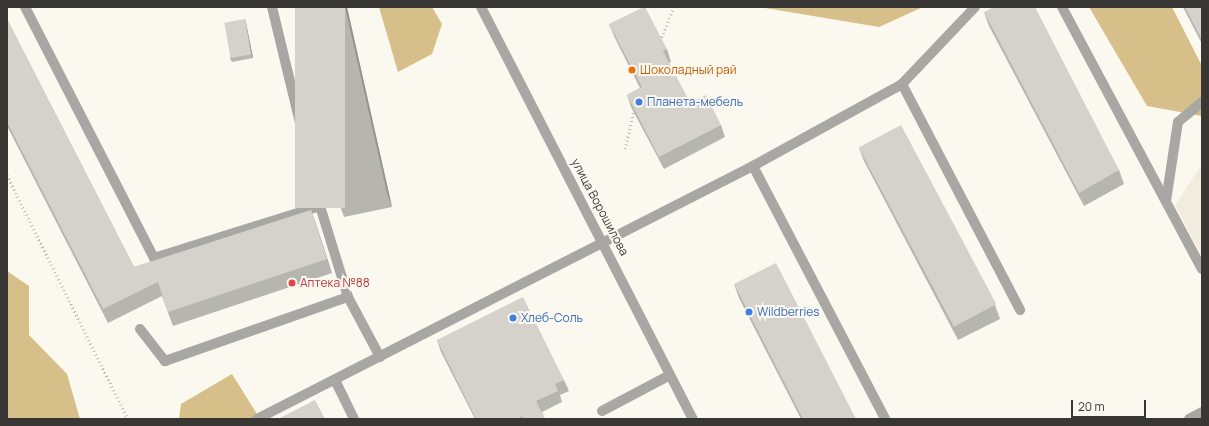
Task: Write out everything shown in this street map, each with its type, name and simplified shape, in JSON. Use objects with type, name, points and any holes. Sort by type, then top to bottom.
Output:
[{"type":"street","points":[[25,7],[154,258],[320,206]]},
{"type":"street","points":[[272,7],[320,206],[348,297],[380,357]]},
{"type":"street","name":"улица Ворошилова","points":[[481,7],[604,242],[693,419]]},
{"type":"street","points":[[257,419],[753,166],[902,84],[975,7]]},
{"type":"street","points":[[1062,7],[1202,269]]},
{"type":"street","points":[[902,84],[1020,310]]},
{"type":"street","points":[[1166,201],[1178,122],[1202,102]]},
{"type":"street","points":[[753,166],[885,419]]},
{"type":"street","points":[[140,329],[165,361],[348,297]]},
{"type":"street","points":[[602,411],[670,375]]},
{"type":"street","points":[[335,380],[354,419]]},
{"type":"street","points":[[1189,419],[1202,412]]},
{"type":"path","points":[[659,43],[674,7]]},
{"type":"path","points":[[625,149],[636,101]]},
{"type":"path","points":[[7,175],[128,419]]},
{"type":"shaded area","points":[[379,7],[432,7],[442,24],[432,54],[398,72]]},
{"type":"shaded area","points":[[759,7],[923,7],[879,27]]},
{"type":"shaded area","points":[[1089,7],[1172,7],[1202,66],[1202,116],[1147,106]]},
{"type":"shaded area","points":[[1202,164],[1202,256],[1175,205]]},
{"type":"shaded area","points":[[7,271],[29,286],[29,335],[67,374],[80,419],[7,419]]},
{"type":"shaded area","points":[[232,374],[260,419],[179,419],[181,404]]},
{"type":"building","points":[[295,7],[345,7],[345,208],[295,208]]},
{"type":"building","points":[[644,7],[667,49],[663,51],[690,103],[706,95],[721,125],[659,157],[627,95],[642,87],[609,24]]},
{"type":"building","points":[[994,7],[1035,7],[1119,170],[1079,193],[984,12]]},
{"type":"building","points":[[1185,7],[1202,7],[1202,40]]},
{"type":"building","points":[[7,19],[134,267],[311,210],[327,259],[168,312],[158,282],[103,309],[7,122]]},
{"type":"building","points":[[245,19],[251,54],[231,58],[224,23]]},
{"type":"building","points":[[901,125],[996,304],[954,327],[859,148]]},
{"type":"building","points":[[776,263],[856,419],[803,419],[734,284]]},
{"type":"building","points":[[523,297],[564,380],[555,384],[558,391],[536,401],[545,419],[524,419],[522,416],[517,419],[476,419],[437,340]]},
{"type":"building","points":[[315,400],[325,419],[278,419]]},
{"type":"place","name":"Шоколадный рай","points":[[632,70]]},
{"type":"place","name":"Планета-мебель","points":[[639,102]]},
{"type":"place","name":"Аптека №88","points":[[292,283]]},
{"type":"place","name":"Wildberries","points":[[749,312]]},
{"type":"place","name":"Хлеб-Соль","points":[[513,318]]}]
